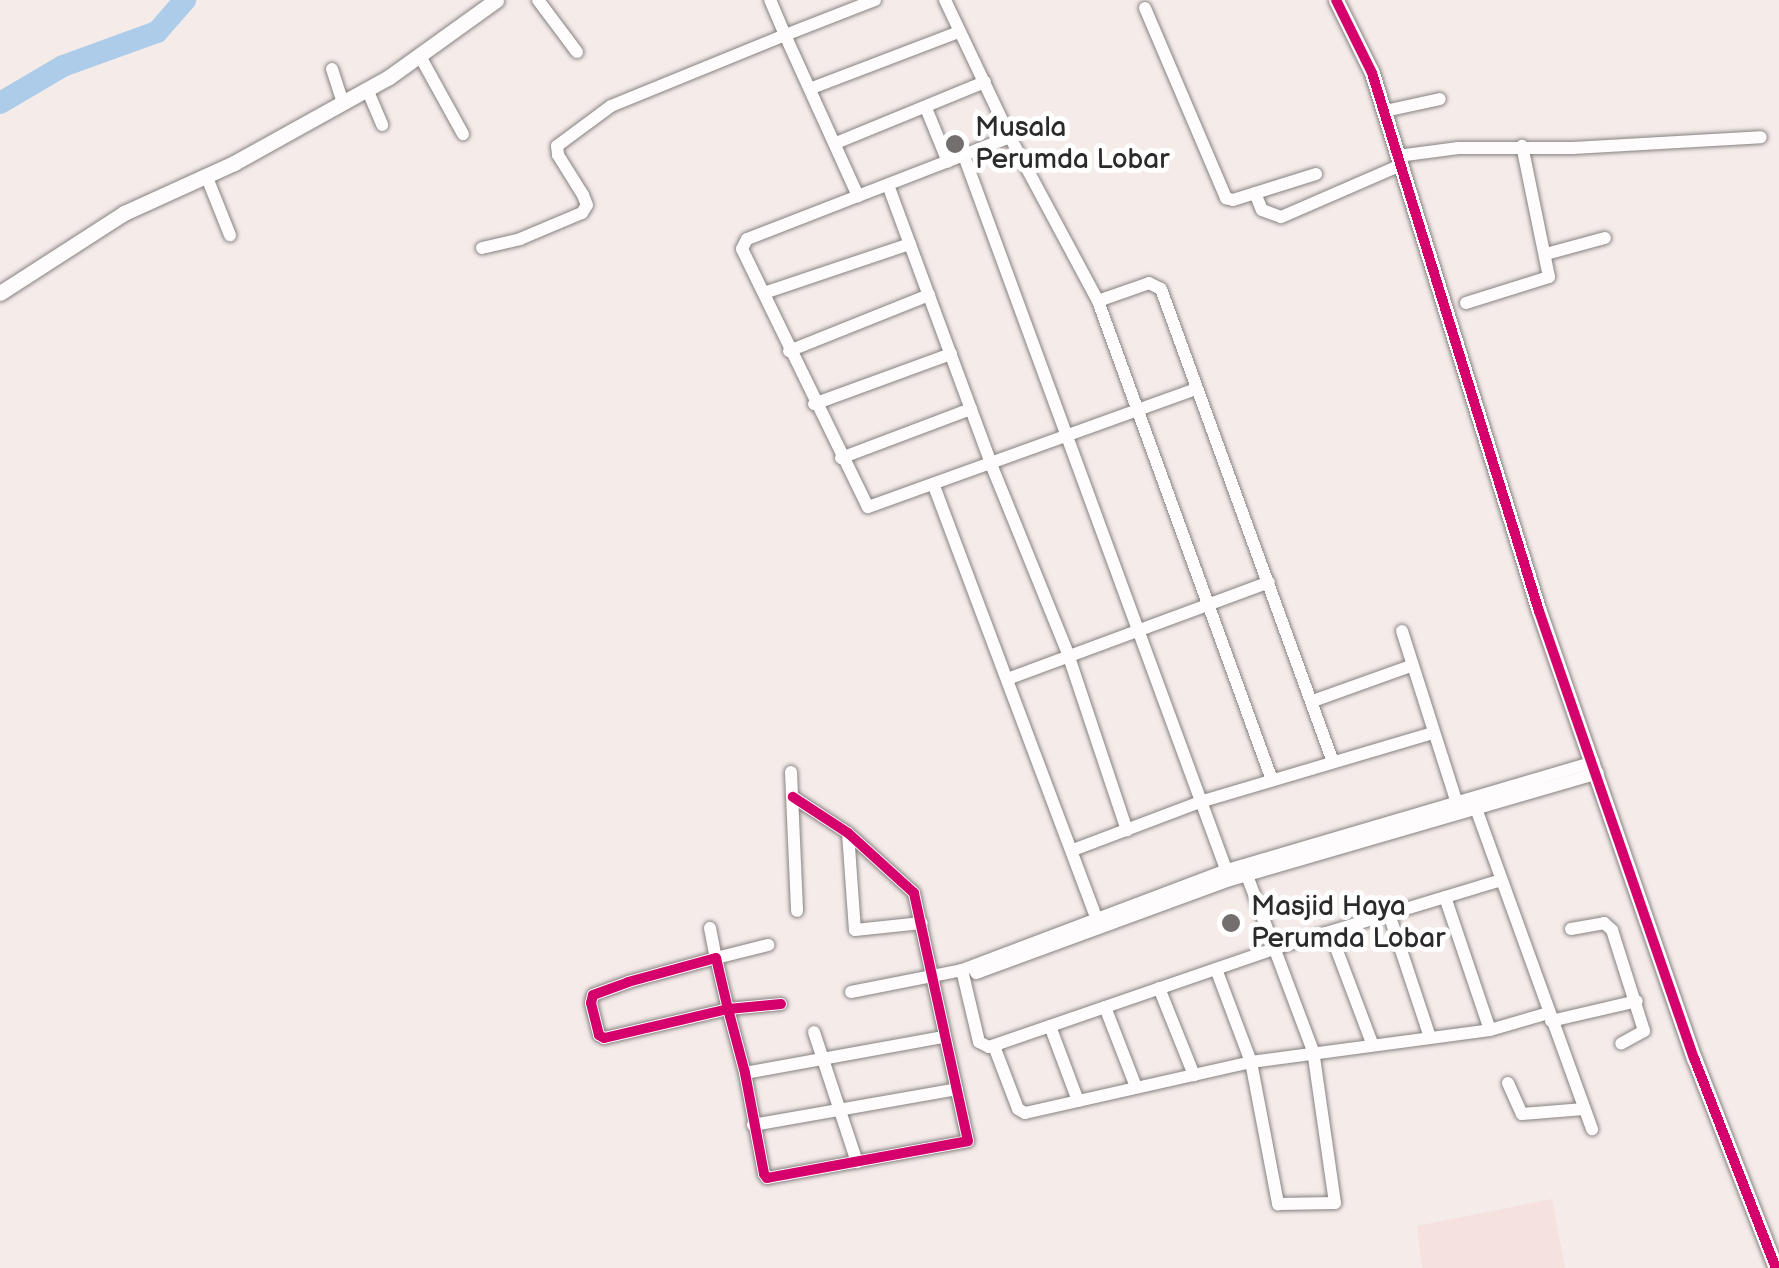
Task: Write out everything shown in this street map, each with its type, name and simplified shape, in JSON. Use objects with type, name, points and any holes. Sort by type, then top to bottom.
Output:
[{"type":"street","points":[[0,294],[124,212],[208,179],[367,89],[424,63],[496,0]]},
{"type":"street","points":[[538,0],[577,52]]},
{"type":"street","points":[[770,0],[858,196]]},
{"type":"street","points":[[482,248],[520,239],[585,211],[583,195],[557,151],[576,128],[646,90],[785,35],[846,5],[876,0]]},
{"type":"street","points":[[945,0],[1010,137],[1098,301],[1272,780]]},
{"type":"street","points":[[1336,0],[1364,51],[1539,612],[1694,1058],[1776,1268]]},
{"type":"street","points":[[1145,8],[1226,198],[1316,174]]},
{"type":"street","points":[[812,88],[960,32]]},
{"type":"street","points":[[424,63],[463,134]]},
{"type":"street","points":[[332,69],[343,102]]},
{"type":"street","points":[[836,143],[985,82]]},
{"type":"street","points":[[367,89],[382,125]]},
{"type":"street","points":[[1384,111],[1440,99]]},
{"type":"street","points":[[926,108],[948,162]]},
{"type":"street","points":[[1010,137],[746,241],[742,249],[814,404],[870,508],[1195,389]]},
{"type":"street","points":[[1256,193],[1262,210],[1281,217],[1400,160],[1522,146],[1572,148],[1760,137]]},
{"type":"street","points":[[1466,303],[1546,281],[1550,274],[1522,146]]},
{"type":"street","points":[[964,156],[1012,297],[1068,436],[1228,875]]},
{"type":"street","points":[[208,179],[230,235]]},
{"type":"street","points":[[888,185],[991,464],[1068,654],[1127,830]]},
{"type":"street","points":[[1546,254],[1604,238]]},
{"type":"street","points":[[764,294],[910,244]]},
{"type":"street","points":[[1098,301],[1149,283],[1158,285],[1333,762]]},
{"type":"street","points":[[789,351],[929,295]]},
{"type":"street","points":[[814,404],[950,354]]},
{"type":"street","points":[[841,458],[971,409]]},
{"type":"street","points":[[934,486],[1010,678],[1099,923]]},
{"type":"street","points":[[1010,678],[1269,582]]},
{"type":"street","points":[[1402,631],[1459,807]]},
{"type":"street","points":[[1313,702],[1411,666]]},
{"type":"street","points":[[1073,850],[1202,801],[1432,733]]},
{"type":"street","points":[[851,992],[964,973],[1228,875],[1596,767]]},
{"type":"street","points":[[791,772],[796,912]]},
{"type":"street","points":[[710,928],[764,1174],[778,1178],[969,1140],[922,923],[910,888],[848,833],[793,797]]},
{"type":"street","points":[[1474,803],[1592,1129]]},
{"type":"street","points":[[1228,875],[1247,875],[1459,807]]},
{"type":"street","points":[[848,833],[856,930],[922,923]]},
{"type":"street","points":[[1216,969],[1251,1062],[1282,1206],[1336,1200],[1312,1051],[1247,875]]},
{"type":"street","points":[[964,973],[978,1042],[984,1048],[1273,948],[1500,880]]},
{"type":"street","points":[[1445,897],[1490,1030]]},
{"type":"street","points":[[1389,914],[1430,1037]]},
{"type":"street","points":[[1570,930],[1609,924],[1637,1001],[1644,1034],[1620,1044]]},
{"type":"street","points":[[1330,932],[1372,1042]]},
{"type":"street","points":[[768,945],[628,982],[593,996],[591,1003],[599,1035],[604,1038],[728,1009],[780,1004]]},
{"type":"street","points":[[1159,988],[1194,1075]]},
{"type":"street","points":[[994,1046],[1020,1112],[1312,1051],[1490,1030],[1637,1001]]},
{"type":"street","points":[[1105,1007],[1136,1087]]},
{"type":"street","points":[[1050,1026],[1078,1101]]},
{"type":"street","points":[[814,1032],[857,1162]]},
{"type":"street","points":[[744,1073],[944,1037]]},
{"type":"street","points":[[1508,1083],[1522,1114],[1584,1110]]},
{"type":"street","points":[[753,1125],[957,1089]]},
{"type":"shaded area","points":[[1552,1199],[1565,1268],[1422,1268],[1417,1226]]},
{"type":"waterway","points":[[0,103],[63,66],[157,32],[185,0]]},
{"type":"cycle path","points":[[1336,0],[1372,73],[1539,611],[1694,1058],[1776,1268]]},
{"type":"cycle path","points":[[781,1004],[728,1009],[604,1038],[599,1035],[591,1003],[593,995],[628,982],[716,958],[728,1009],[745,1073],[767,1178],[968,1141],[914,893],[848,833],[793,797]]},
{"type":"place","name":"Musala Perumda Lobar","points":[[955,144]]},
{"type":"place","name":"Masjid Haya Perumda Lobar","points":[[1231,923]]}]
